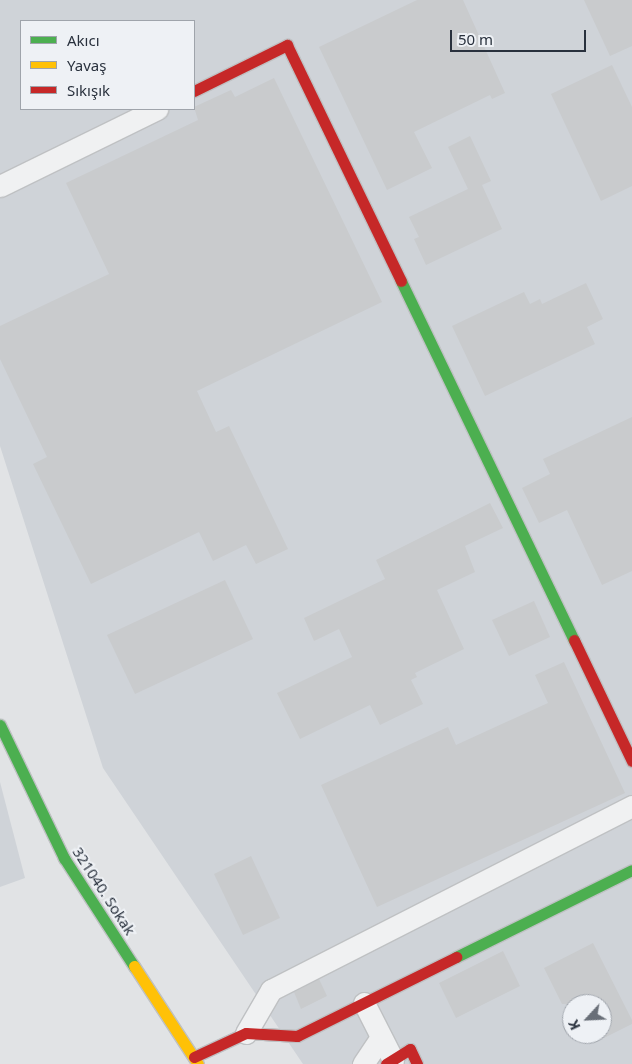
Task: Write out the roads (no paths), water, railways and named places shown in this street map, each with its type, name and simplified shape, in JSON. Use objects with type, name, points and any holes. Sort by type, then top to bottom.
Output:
[{"type":"street","points":[[195,91],[287,45],[632,761]]},
{"type":"street","points":[[0,186],[155,110]]},
{"type":"street","name":"321040. Sokak","points":[[0,725],[64,858],[196,1060]]},
{"type":"street","points":[[196,1060],[246,1032],[271,990],[632,806]]},
{"type":"street","points":[[246,1032],[297,1036],[632,870]]},
{"type":"street","points":[[364,1003],[381,1037],[389,1062],[410,1049],[417,1064]]},
{"type":"street","points":[[363,1064],[381,1037]]}]
